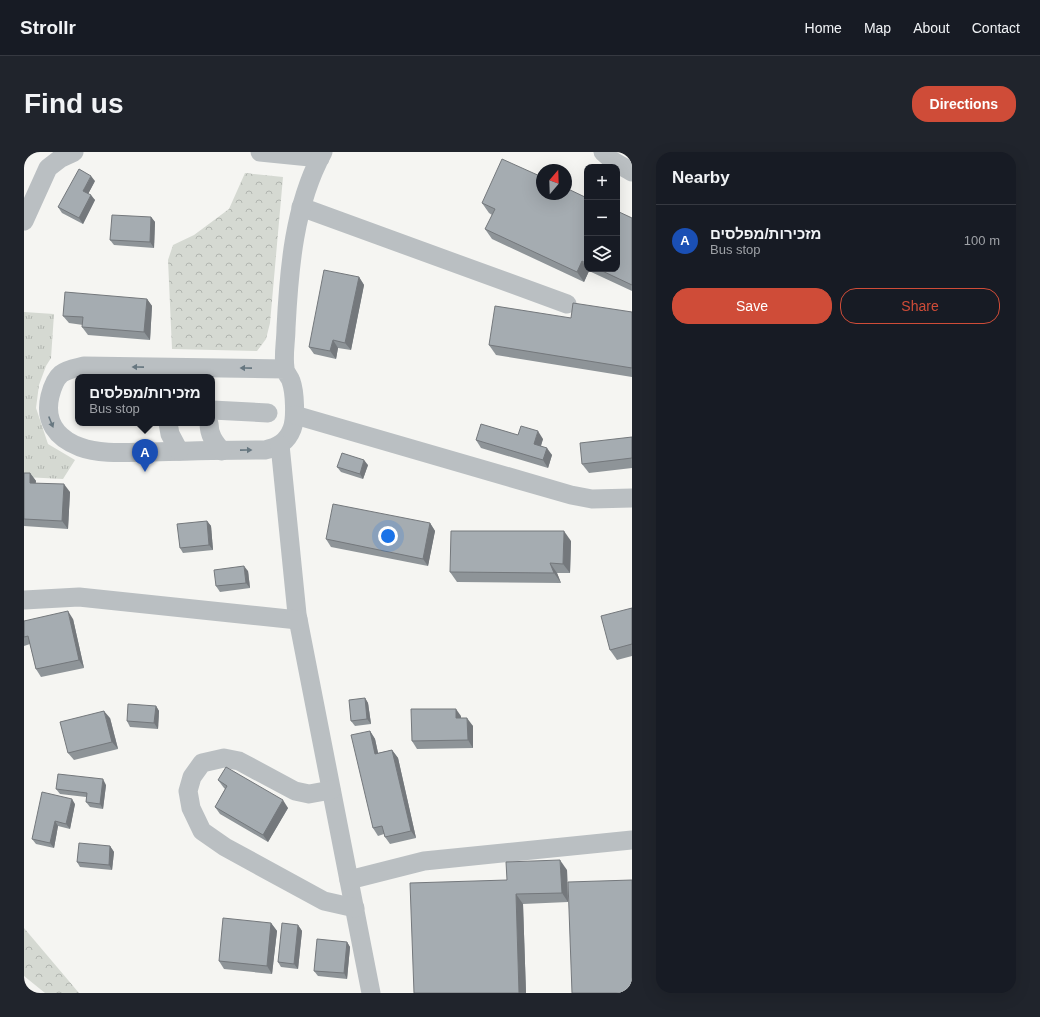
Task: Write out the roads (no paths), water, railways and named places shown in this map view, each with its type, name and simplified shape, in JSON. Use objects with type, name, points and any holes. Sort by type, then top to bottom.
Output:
[{"type":"street","points":[[24,222],[48,168],[61,158],[74,152]]},
{"type":"street","points":[[260,152],[321,155],[301,207],[287,309],[285,369],[292,382],[294,414],[292,429],[286,441],[280,445],[265,450],[125,452],[82,448],[67,442],[55,431],[48,413],[49,401],[55,382],[61,374],[84,366],[215,373],[285,369]]},
{"type":"street","points":[[603,152],[613,161],[632,172]]},
{"type":"street","points":[[301,207],[566,304]]},
{"type":"street","points":[[215,410],[268,412]]},
{"type":"street","points":[[294,414],[571,495],[592,499],[632,498]]},
{"type":"street","points":[[169,426],[170,434],[179,451]]},
{"type":"street","points":[[209,426],[209,432],[213,441],[222,450]]},
{"type":"street","points":[[280,445],[298,620],[371,993]]},
{"type":"street","points":[[24,600],[79,597],[298,620]]},
{"type":"street","points":[[331,790],[310,794],[295,791],[239,761],[224,758],[202,763],[192,777],[188,792],[191,808],[202,831],[225,847],[324,901],[355,908]]},
{"type":"street","points":[[349,880],[424,861],[632,840]]},
{"type":"place","name":"מזכירות/מפלסים","points":[[145,472]]}]
